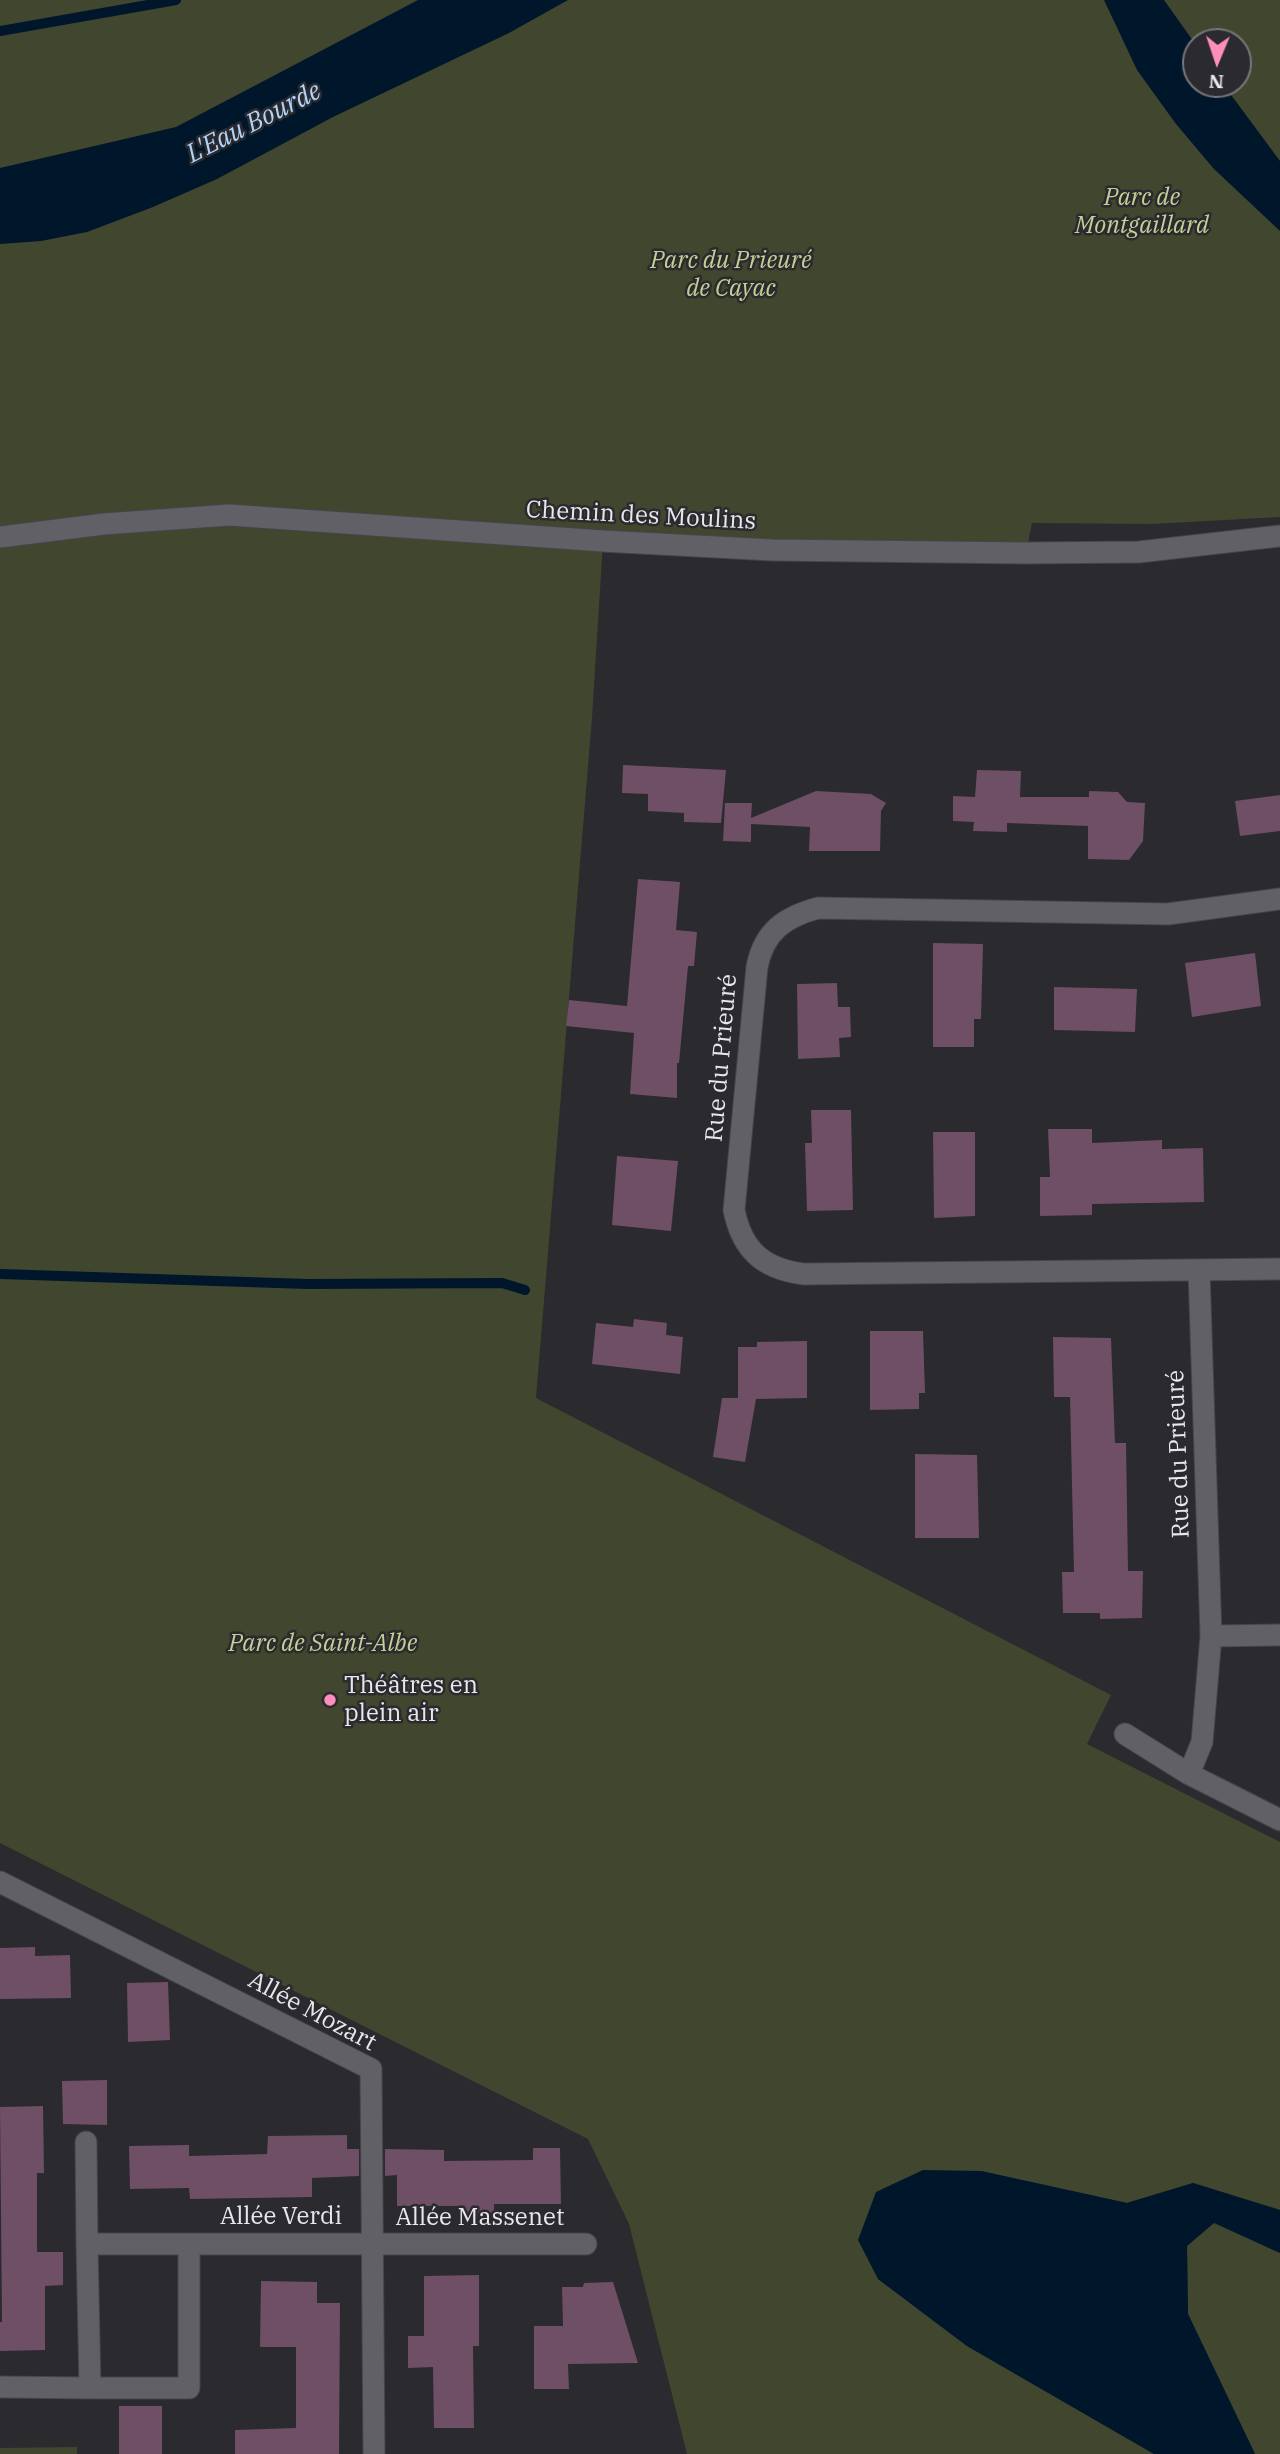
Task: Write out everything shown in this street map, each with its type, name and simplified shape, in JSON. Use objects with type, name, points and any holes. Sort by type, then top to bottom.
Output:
[{"type":"street","name":"Chemin des Moulins","points":[[0,537],[104,524],[229,515],[603,541],[652,542],[696,548],[889,553],[1139,552],[1280,536]]},
{"type":"street","name":"Rue du Prieuré","points":[[1280,900],[1168,914],[818,908],[796,914],[782,923],[760,950],[734,1210],[737,1227],[745,1243],[768,1264],[786,1272],[804,1274],[1280,1269]]},
{"type":"street","name":"Rue du Prieuré","points":[[1189,1774],[1202,1742],[1211,1636],[1199,1271]]},
{"type":"street","points":[[1211,1636],[1280,1635]]},
{"type":"street","points":[[1125,1734],[1189,1774],[1280,1820]]},
{"type":"street","name":"Allée Mozart","points":[[0,1882],[371,2069],[374,2454]]},
{"type":"street","points":[[86,2142],[90,2388]]},
{"type":"street","name":"Allée Verdi","points":[[87,2244],[373,2243]]},
{"type":"street","name":"Allée Massenet","points":[[373,2243],[586,2244]]},
{"type":"street","name":"Allée Verdi","points":[[0,2387],[189,2388],[189,2244]]},
{"type":"green space","points":[[0,0],[1280,0],[1280,517],[1152,524],[1032,523],[1026,553],[603,542],[592,718],[536,1398],[1111,1695],[1087,1744],[1280,1842],[1280,2210],[1193,2183],[1127,2203],[981,2171],[878,2279],[967,2346],[1154,2454],[687,2454],[629,2224],[588,2139],[0,1843]]},
{"type":"green space","points":[[1214,2222],[1280,2253],[1280,2454],[1255,2454],[1188,2314],[1187,2246]]},
{"type":"green space","points":[[77,2447],[77,2454],[0,2454],[0,2448]]},
{"type":"water","name":"L'Eau Bourde","points":[[418,0],[568,0],[509,33],[333,117],[217,179],[153,207],[87,232],[41,241],[0,244],[0,168],[176,127]]},
{"type":"water","points":[[1104,0],[1164,0],[1184,28],[1182,98],[1233,98],[1280,161],[1280,231],[1214,169],[1176,124],[1137,70]]},
{"type":"water","points":[[923,2170],[981,2171],[1127,2203],[1193,2183],[1280,2210],[1280,2253],[1214,2223],[1187,2246],[1188,2314],[1255,2454],[1154,2454],[967,2346],[878,2279],[858,2240],[876,2192]]},
{"type":"building","points":[[623,765],[726,770],[721,823],[684,822],[684,813],[648,811],[648,794],[622,793]]},
{"type":"building","points":[[977,770],[1021,771],[1020,797],[1089,797],[1089,791],[1118,792],[1127,802],[1145,803],[1143,841],[1129,860],[1088,859],[1088,826],[1007,823],[1007,832],[973,831],[974,822],[953,821],[953,796],[975,797]]},
{"type":"building","points":[[816,791],[871,794],[886,803],[881,811],[880,851],[809,851],[810,827],[751,824],[751,842],[723,841],[725,803],[752,803],[751,818]]},
{"type":"building","points":[[1280,795],[1280,831],[1240,836],[1235,801]]},
{"type":"building","points":[[638,879],[680,882],[676,930],[697,932],[694,966],[688,966],[677,1063],[677,1098],[630,1094],[634,1033],[566,1026],[569,1000],[627,1006]]},
{"type":"building","points":[[933,943],[983,944],[981,1019],[974,1019],[974,1047],[933,1047]]},
{"type":"building","points":[[1255,953],[1261,1006],[1192,1017],[1185,963]]},
{"type":"building","points":[[837,983],[838,1007],[850,1007],[851,1037],[839,1038],[840,1057],[798,1059],[797,984]]},
{"type":"building","points":[[1054,987],[1137,989],[1135,1032],[1054,1030]]},
{"type":"building","points":[[811,1110],[851,1110],[853,1210],[807,1211],[805,1143],[812,1143]]},
{"type":"building","points":[[1048,1129],[1092,1129],[1092,1143],[1162,1140],[1162,1149],[1203,1148],[1204,1202],[1092,1204],[1092,1215],[1040,1216],[1040,1177],[1050,1177]]},
{"type":"building","points":[[933,1132],[975,1132],[975,1216],[934,1218]]},
{"type":"building","points":[[617,1156],[678,1161],[671,1231],[612,1225]]},
{"type":"building","points":[[634,1319],[667,1323],[666,1335],[683,1337],[680,1374],[592,1364],[596,1323],[633,1327]]},
{"type":"building","points":[[870,1331],[923,1331],[925,1393],[919,1393],[919,1409],[870,1410]]},
{"type":"building","points":[[1053,1337],[1111,1338],[1115,1443],[1126,1443],[1128,1571],[1143,1571],[1142,1618],[1100,1619],[1100,1613],[1063,1613],[1062,1572],[1074,1572],[1070,1397],[1054,1397]]},
{"type":"building","points":[[807,1341],[807,1398],[756,1399],[745,1462],[713,1457],[722,1398],[738,1398],[738,1347],[757,1347],[757,1342]]},
{"type":"building","points":[[915,1454],[977,1455],[979,1538],[915,1538]]},
{"type":"building","points":[[35,1947],[35,1956],[70,1955],[71,1998],[0,1999],[0,1948]]},
{"type":"building","points":[[168,1982],[170,2040],[128,2042],[127,1983]]},
{"type":"building","points":[[107,2080],[107,2125],[63,2124],[62,2081]]},
{"type":"building","points":[[43,2106],[44,2173],[37,2173],[37,2252],[63,2252],[63,2285],[45,2286],[45,2350],[0,2351],[0,2107]]},
{"type":"building","points":[[347,2135],[347,2149],[359,2149],[359,2176],[312,2178],[312,2197],[190,2199],[189,2188],[130,2189],[129,2146],[189,2145],[189,2156],[267,2154],[268,2136]]},
{"type":"building","points":[[533,2148],[560,2148],[561,2204],[494,2204],[494,2217],[462,2217],[461,2206],[397,2206],[397,2175],[385,2176],[385,2149],[444,2150],[444,2161],[533,2160]]},
{"type":"building","points":[[479,2275],[479,2346],[473,2346],[474,2428],[434,2428],[433,2367],[408,2368],[408,2336],[424,2336],[424,2276]]},
{"type":"building","points":[[261,2281],[317,2282],[317,2303],[340,2303],[339,2454],[235,2454],[235,2430],[296,2428],[296,2347],[260,2347]]},
{"type":"building","points":[[613,2282],[638,2363],[568,2364],[569,2389],[534,2389],[534,2326],[563,2326],[562,2287]]},
{"type":"building","points":[[119,2406],[162,2406],[162,2454],[119,2454]]},
{"type":"waterway","points":[[0,31],[176,0]]},
{"type":"waterway","points":[[0,1274],[308,1284],[502,1283],[525,1290]]},
{"type":"place","name":"Théâtres en plein air","points":[[330,1700]]},
{"type":"park label","name":"Parc de Montgaillard","points":[[1142,212]]},
{"type":"park label","name":"Parc du Prieuré de Cayac","points":[[731,275]]},
{"type":"park label","name":"Parc de Saint-Albe","points":[[323,1644]]}]
